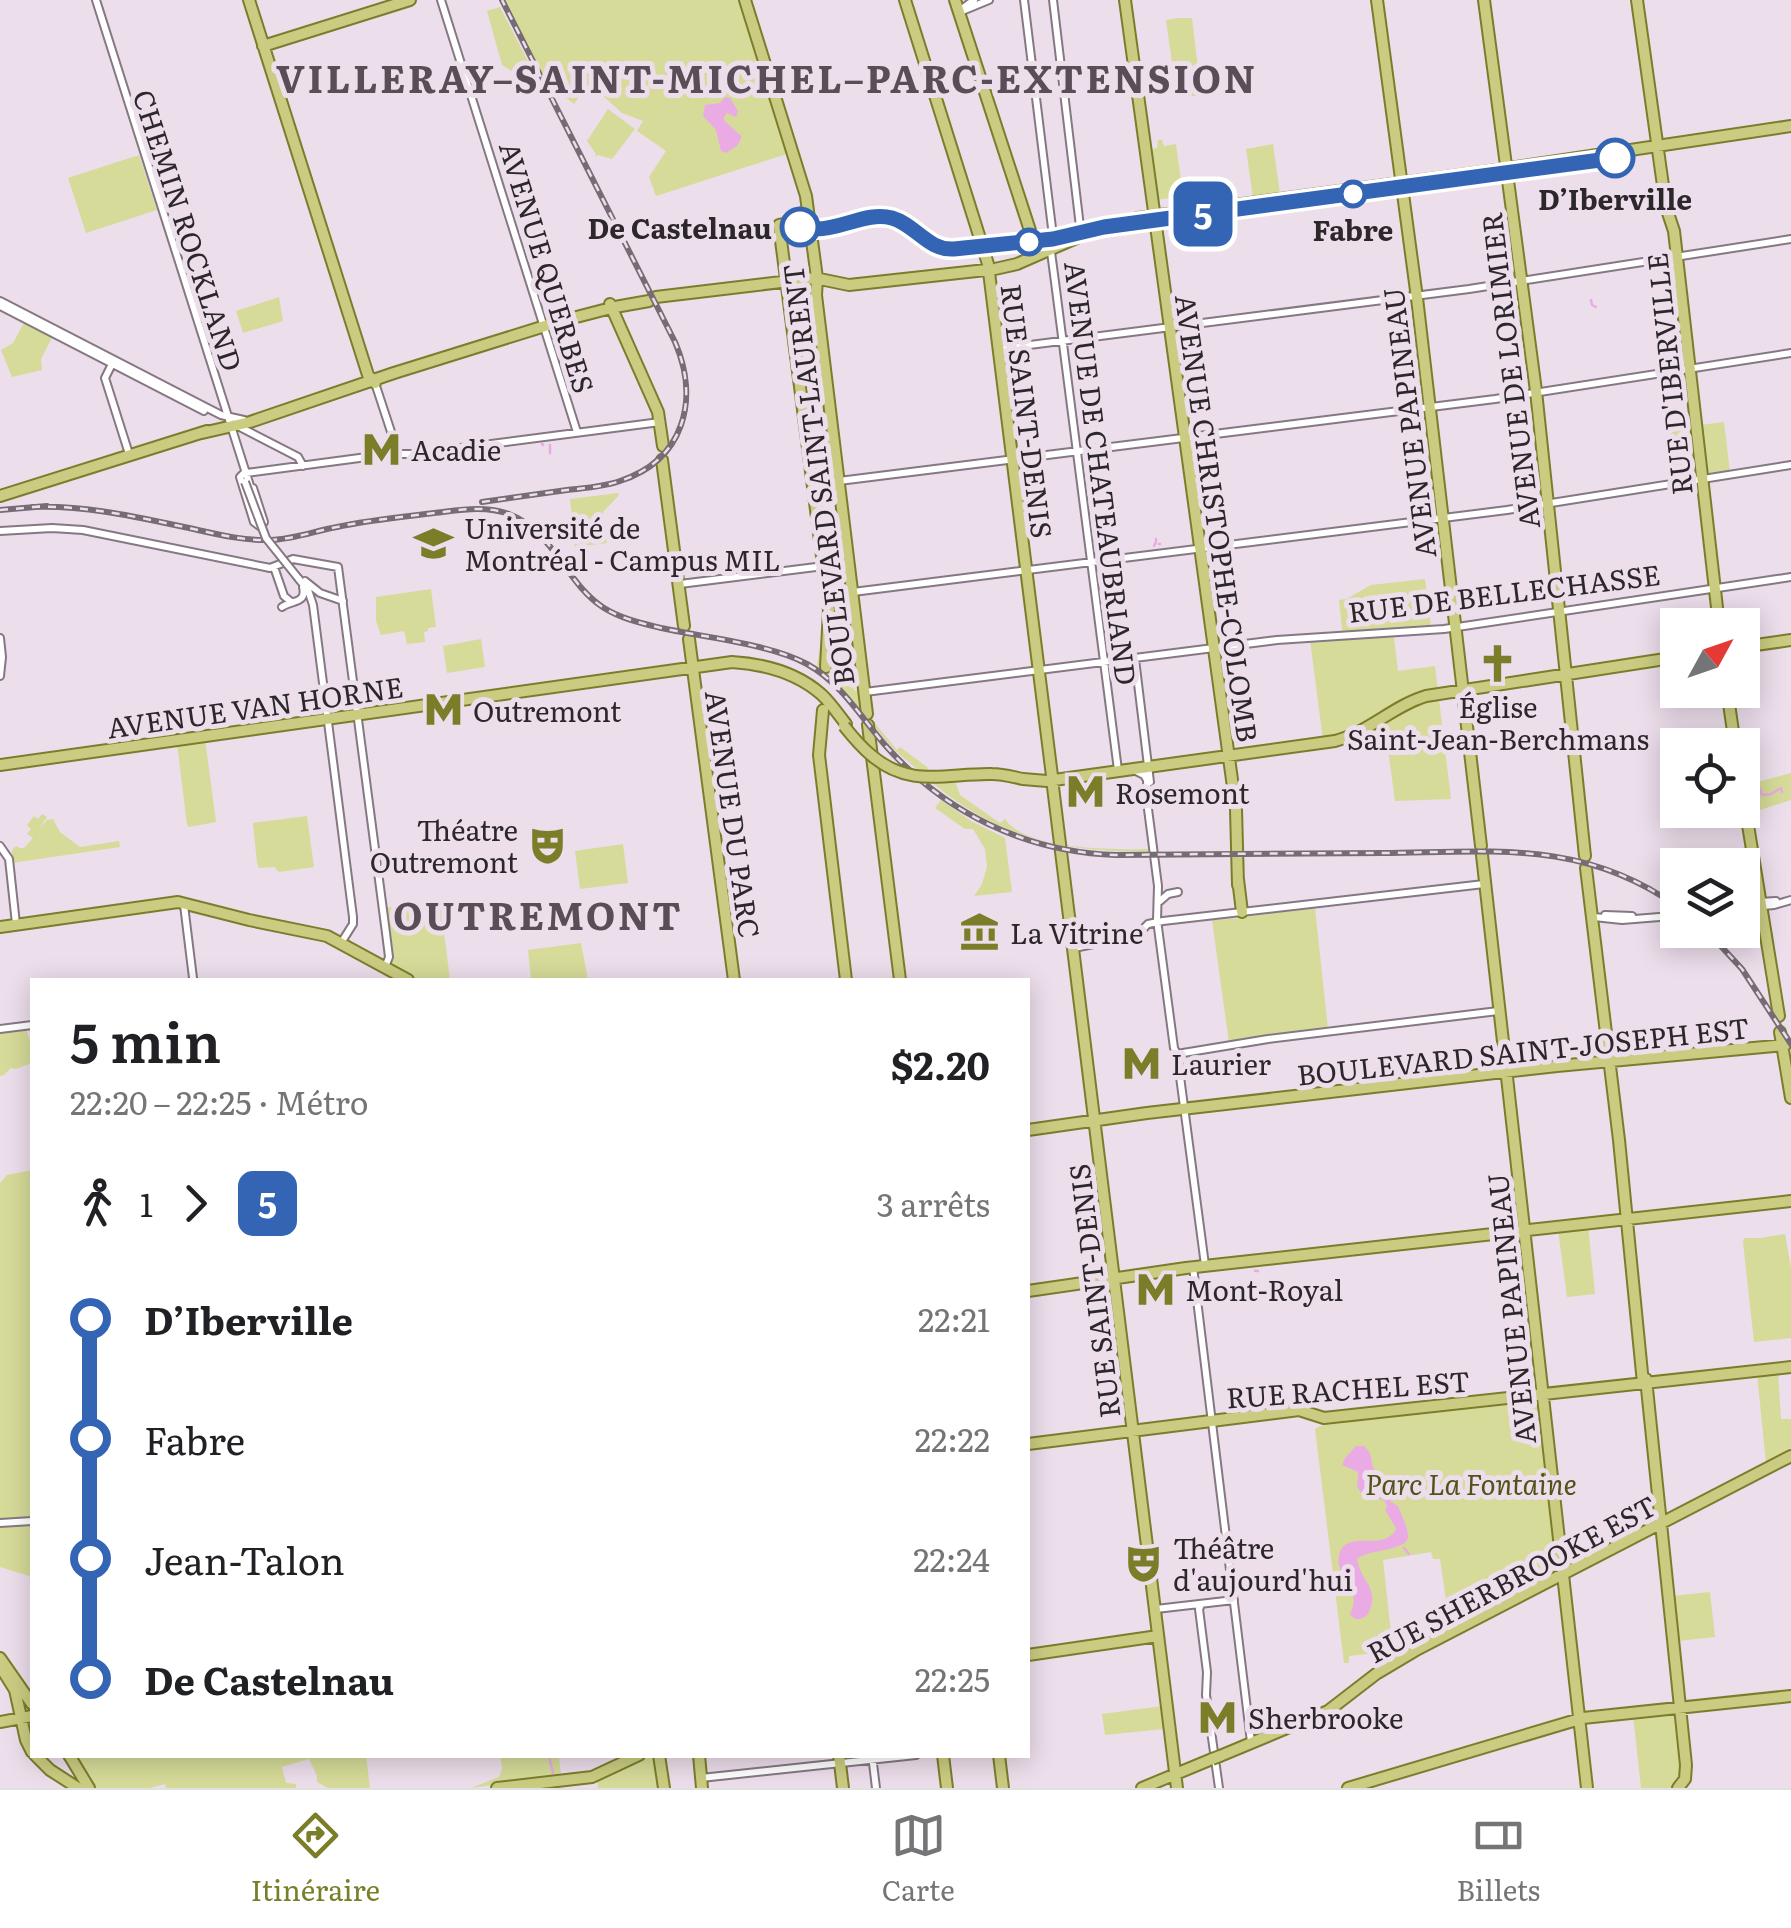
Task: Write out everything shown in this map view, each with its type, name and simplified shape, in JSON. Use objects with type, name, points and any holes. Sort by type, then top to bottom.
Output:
[{"type":"main road","points":[[251,0],[373,380]]},
{"type":"main road","points":[[265,46],[410,0]]},
{"type":"main road","name":"BOULEVARD SAINT-LAURENT","points":[[743,0],[797,179],[804,220],[794,223]]},
{"type":"main road","name":"BOULEVARD SAINT-LAURENT","points":[[743,0],[804,187],[900,978]]},
{"type":"main road","name":"RUE SAINT-DENIS","points":[[905,0],[988,268],[1177,1788]]},
{"type":"main road","name":"AVENUE CHRISTOPHE-COLOMB","points":[[1125,0],[1234,804],[1242,912]]},
{"type":"main road","name":"AVENUE PAPINEAU","points":[[1377,0],[1416,295],[1588,1785]]},
{"type":"main road","name":"AVENUE DE LORIMIER","points":[[1484,0],[1536,391],[1628,1218],[1681,1707],[1686,1765],[1685,1779],[1678,1788]]},
{"type":"main road","name":"RUE D'IBERVILLE","points":[[1637,0],[1666,207],[1674,229],[1717,608]]},
{"type":"main road","points":[[957,6],[1036,252]]},
{"type":"main road","points":[[0,498],[202,433],[227,420],[373,380],[609,306],[815,278],[849,285],[1009,266],[1120,222],[1154,215],[1791,126]]},
{"type":"main road","points":[[794,223],[779,225],[829,610],[826,666]]},
{"type":"main road","points":[[988,268],[1052,247]]},
{"type":"main road","name":"AVENUE DU PARC","points":[[609,306],[656,408],[734,978]]},
{"type":"main road","points":[[1760,645],[1791,640]]},
{"type":"main road","points":[[1052,779],[1133,770],[1147,773],[1227,756],[1343,740],[1426,696],[1660,661]]},
{"type":"main road","name":"AVENUE VAN HORNE","points":[[0,764],[729,662],[779,671],[818,687],[845,725],[892,766],[933,776],[989,771],[1052,779]]},
{"type":"main road","points":[[822,710],[820,771],[846,978]]},
{"type":"main road","points":[[0,926],[178,902],[322,935],[404,978]]},
{"type":"main road","points":[[1760,903],[1778,1014]]},
{"type":"main road","name":"BOULEVARD SAINT-JOSEPH EST","points":[[1030,1128],[1783,1039],[1791,1098]]},
{"type":"main road","points":[[1030,1291],[1194,1267],[1791,1200]]},
{"type":"main road","name":"RUE RACHEL EST","points":[[1030,1444],[1299,1410],[1324,1418],[1791,1367]]},
{"type":"main road","name":"RUE SHERBROOKE EST","points":[[1142,1788],[1328,1711],[1396,1661],[1791,1456]]},
{"type":"main road","points":[[1030,1655],[1158,1636]]},
{"type":"main road","points":[[0,1658],[30,1701]]},
{"type":"main road","points":[[0,1666],[26,1717],[26,1742],[30,1748]]},
{"type":"main road","points":[[1348,1788],[1580,1719],[1791,1696]]},
{"type":"main road","name":"AVENUE DE LORIMIER","points":[[1681,1707],[1692,1788]]},
{"type":"main road","points":[[0,1722],[26,1717]]},
{"type":"main road","points":[[39,1758],[50,1770],[84,1787]]},
{"type":"main road","points":[[70,1758],[84,1787]]},
{"type":"main road","points":[[496,1788],[592,1777],[633,1758]]},
{"type":"main road","points":[[659,1758],[663,1783]]},
{"type":"main road","points":[[700,1758],[702,1783]]},
{"type":"main road","points":[[943,1758],[948,1788]]},
{"type":"main road","points":[[999,1758],[1003,1788]]},
{"type":"main road","points":[[840,1760],[843,1788]]},
{"type":"street","name":"CHEMIN ROCKLAND","points":[[94,0],[265,537],[299,576]]},
{"type":"street","name":"AVENUE QUERBES","points":[[441,0],[576,432]]},
{"type":"street","points":[[957,6],[974,0]]},
{"type":"street","points":[[957,6],[989,0]]},
{"type":"street","name":"AVENUE DE CHATEAUBRIAND","points":[[1024,0],[1062,341],[1119,772]]},
{"type":"street","points":[[1052,0],[1081,236]]},
{"type":"street","name":"BOULEVARD SAINT-LAURENT","points":[[803,206],[809,226]]},
{"type":"street","points":[[794,223],[809,226]]},
{"type":"street","points":[[998,349],[1522,281],[1791,239]]},
{"type":"street","points":[[0,304],[227,420]]},
{"type":"street","points":[[0,304],[298,457],[302,466]]},
{"type":"street","points":[[839,481],[1429,406],[1791,352]]},
{"type":"street","points":[[112,364],[105,378],[130,457]]},
{"type":"street","points":[[373,380],[396,454]]},
{"type":"street","points":[[246,478],[302,466],[658,423]]},
{"type":"street","points":[[853,592],[1508,510],[1791,466]]},
{"type":"street","name":"CHEMIN ROCKLAND","points":[[241,478],[246,478],[250,478],[264,522],[260,527],[254,523],[241,478]]},
{"type":"street","points":[[0,532],[83,530],[274,567],[296,559],[338,567],[342,592],[339,600],[358,714],[388,955],[385,967]]},
{"type":"street","points":[[680,584],[849,563]]},
{"type":"street","points":[[274,567],[285,598],[292,602]]},
{"type":"street","points":[[299,576],[315,590],[339,600]]},
{"type":"street","points":[[282,607],[300,600],[304,594],[299,576]]},
{"type":"street","points":[[299,576],[312,603],[354,919],[341,943]]},
{"type":"street","name":"RUE DE BELLECHASSE","points":[[865,692],[1308,637],[1454,627],[1791,577]]},
{"type":"street","points":[[0,638],[0,676]]},
{"type":"street","points":[[1135,658],[1158,892],[1154,898],[1159,905]]},
{"type":"street","points":[[1147,773],[1158,922],[1184,1107],[1194,1267],[1191,1274],[1251,1743]]},
{"type":"street","points":[[0,846],[10,863],[16,924]]},
{"type":"street","points":[[1073,948],[1137,936],[1147,924],[1158,922],[1484,884]]},
{"type":"street","points":[[1159,905],[1168,894],[1178,892]]},
{"type":"street","points":[[1760,903],[1791,900]]},
{"type":"street","points":[[184,905],[193,978]]},
{"type":"street","points":[[1594,917],[1622,920],[1660,915]]},
{"type":"street","points":[[1177,1054],[1498,1011]]},
{"type":"street","points":[[0,1029],[30,1024]]},
{"type":"street","points":[[0,1523],[30,1521]]},
{"type":"street","points":[[1155,1609],[1234,1600]]},
{"type":"street","points":[[1200,1604],[1206,1689],[1220,1788]]},
{"type":"street","points":[[702,1783],[872,1758],[876,1788]]},
{"type":"green space","points":[[504,0],[738,0],[787,154],[656,196],[649,177],[666,151],[637,131],[643,121],[622,113],[586,87],[574,104],[558,92],[553,98]]},
{"type":"green space","points":[[500,7],[531,67],[536,88],[530,89],[528,81],[502,65],[487,11]]},
{"type":"green space","points":[[1192,18],[1201,95],[1177,98],[1166,20]]},
{"type":"green space","points":[[608,109],[635,129],[612,159],[595,157],[587,141]]},
{"type":"green space","points":[[1158,140],[1164,146],[1176,144],[1183,196],[1156,200],[1149,145],[1151,149],[1157,148]]},
{"type":"green space","points":[[1273,144],[1280,194],[1253,198],[1246,149]]},
{"type":"green space","points":[[139,155],[157,210],[86,233],[68,178]]},
{"type":"green space","points":[[279,297],[283,321],[243,333],[236,311]]},
{"type":"green space","points":[[26,319],[54,334],[41,359],[42,370],[12,377],[1,350],[13,343]]},
{"type":"green space","points":[[1724,422],[1730,472],[1674,479],[1669,429]]},
{"type":"green space","points":[[618,493],[603,512],[607,543],[575,547],[570,499]]},
{"type":"green space","points":[[1425,579],[1431,626],[1393,629],[1398,671],[1435,666],[1451,799],[1395,801],[1386,735],[1323,740],[1310,640],[1343,638],[1339,600],[1371,585]]},
{"type":"green space","points":[[431,589],[436,627],[424,632],[425,642],[407,644],[404,631],[381,635],[376,621],[376,597]]},
{"type":"green space","points":[[822,626],[826,626],[830,654],[834,654],[838,670],[847,674],[855,691],[861,690],[864,710],[897,750],[900,747],[940,781],[955,781],[960,795],[1000,823],[1005,819],[1031,837],[1072,846],[1054,843],[1025,836],[998,825],[944,792],[896,751],[817,665]]},
{"type":"green space","points":[[481,639],[485,667],[447,673],[443,646]]},
{"type":"green space","points":[[205,739],[216,822],[189,827],[177,743]]},
{"type":"green space","points":[[1791,773],[1791,800],[1760,810],[1760,781]]},
{"type":"green space","points":[[941,800],[1005,838],[1012,892],[974,896],[987,867],[985,849],[973,829],[965,829],[935,808]]},
{"type":"green space","points":[[42,814],[47,817],[38,830],[53,819],[60,832],[80,847],[119,841],[120,847],[12,863],[12,850],[16,846],[24,848],[33,838],[27,834],[31,829],[27,825],[34,816],[38,819]]},
{"type":"green space","points":[[307,816],[314,867],[279,872],[274,867],[259,868],[253,823]]},
{"type":"green space","points":[[623,844],[628,883],[580,889],[575,851]]},
{"type":"green space","points":[[1072,846],[1150,849],[1084,848]]},
{"type":"green space","points":[[440,900],[450,978],[410,978],[390,967],[385,908]]},
{"type":"green space","points":[[1315,908],[1328,1029],[1229,1043],[1212,920]]},
{"type":"green space","points":[[581,943],[588,978],[531,978],[528,950]]},
{"type":"green space","points":[[26,1029],[30,1064],[11,1068],[0,1076],[0,1032]]},
{"type":"green space","points":[[30,1170],[30,1576],[0,1567],[0,1183],[7,1175]]},
{"type":"green space","points":[[1588,1225],[1595,1294],[1567,1297],[1558,1230]]},
{"type":"green space","points":[[1785,1234],[1791,1268],[1791,1338],[1754,1342],[1744,1238]]},
{"type":"green space","points":[[1778,1372],[1781,1419],[1791,1419],[1791,1450],[1766,1463],[1757,1374]]},
{"type":"green space","name":"Parc La Fontaine","points":[[1538,1399],[1558,1571],[1450,1627],[1440,1559],[1433,1559],[1431,1552],[1383,1560],[1393,1651],[1349,1656],[1349,1663],[1344,1663],[1315,1429],[1353,1419]]},
{"type":"green space","points":[[1710,1592],[1715,1637],[1678,1641],[1673,1596]]},
{"type":"green space","points":[[1162,1706],[1164,1729],[1105,1735],[1102,1714]]},
{"type":"green space","points":[[1676,1711],[1683,1771],[1675,1788],[1641,1788],[1633,1715]]},
{"type":"green space","points":[[74,1758],[366,1758],[370,1788],[328,1788],[317,1782],[309,1759],[282,1767],[286,1783],[296,1784],[296,1788],[166,1788],[165,1784],[150,1788],[93,1788]]},
{"type":"green space","points":[[500,1758],[559,1758],[561,1776],[471,1788],[499,1777]]},
{"type":"green space","points":[[639,1758],[655,1758],[661,1788],[598,1788],[597,1779]]},
{"type":"shaded area","points":[[725,97],[738,111],[736,117],[727,113],[724,120],[742,137],[726,153],[721,151],[716,130],[703,116],[705,105],[720,103]]},
{"type":"shaded area","points":[[1356,1446],[1364,1446],[1370,1453],[1375,1471],[1385,1481],[1389,1499],[1398,1506],[1408,1534],[1400,1545],[1357,1559],[1372,1597],[1368,1614],[1359,1619],[1350,1614],[1353,1596],[1339,1555],[1346,1545],[1383,1540],[1396,1528],[1385,1510],[1384,1500],[1364,1496],[1357,1487],[1358,1472],[1342,1465]]},
{"type":"waterway","points":[[1591,300],[1596,307]]},
{"type":"waterway","points":[[550,445],[550,453]]},
{"type":"waterway","points":[[1154,546],[1156,542]]},
{"type":"waterway","points":[[1760,789],[1762,795],[1781,788],[1782,792]]},
{"type":"waterway","points":[[1404,1548],[1409,1554]]},
{"type":"waterway","points":[[549,1758],[553,1773]]},
{"type":"railway","points":[[482,502],[600,486],[642,471],[672,443],[681,425],[686,385],[675,342],[502,0]]},
{"type":"railway","points":[[0,510],[47,506]]},
{"type":"railway","points":[[32,507],[111,513],[261,540],[361,522],[453,511],[500,511],[537,532],[579,585],[611,612],[661,628],[774,651],[807,664],[840,690],[908,769],[960,809],[1019,837],[1082,852],[1116,855],[1462,851],[1536,854],[1607,870],[1660,896]]},
{"type":"railway","points":[[1723,948],[1742,969],[1791,1044]]},
{"type":"metro line","name":"5","points":[[800,227],[817,230],[884,216],[946,250],[1053,239],[1104,227],[1615,158]]},
{"type":"place","name":"D’Iberville","points":[[1615,158]]},
{"type":"place","name":"Fabre","points":[[1353,194]]},
{"type":"place","name":"De Castelnau","points":[[800,227]]},
{"type":"place","name":"Acadie","points":[[381,449]]},
{"type":"place","name":"Université de Montréal - Campus MIL","points":[[434,543]]},
{"type":"place","name":"Église Saint-Jean-Berchmans","points":[[1498,664]]},
{"type":"place","name":"Outremont","points":[[443,710]]},
{"type":"place","name":"Rosemont","points":[[1085,792]]},
{"type":"place","name":"Théatre Outremont","points":[[548,845]]},
{"type":"place","name":"La Vitrine","points":[[980,932]]},
{"type":"place","name":"Laurier","points":[[1141,1063]]},
{"type":"place","name":"Mont-Royal","points":[[1155,1289]]},
{"type":"place","name":"Théâtre d'aujourd'hui","points":[[1143,1563]]},
{"type":"place","name":"Sherbrooke","points":[[1218,1717]]},
{"type":"district","name":"VILLERAY–SAINT-MICHEL–PARC-EXTENSION","points":[[767,76]]},
{"type":"district","name":"OUTREMONT","points":[[538,913]]}]
